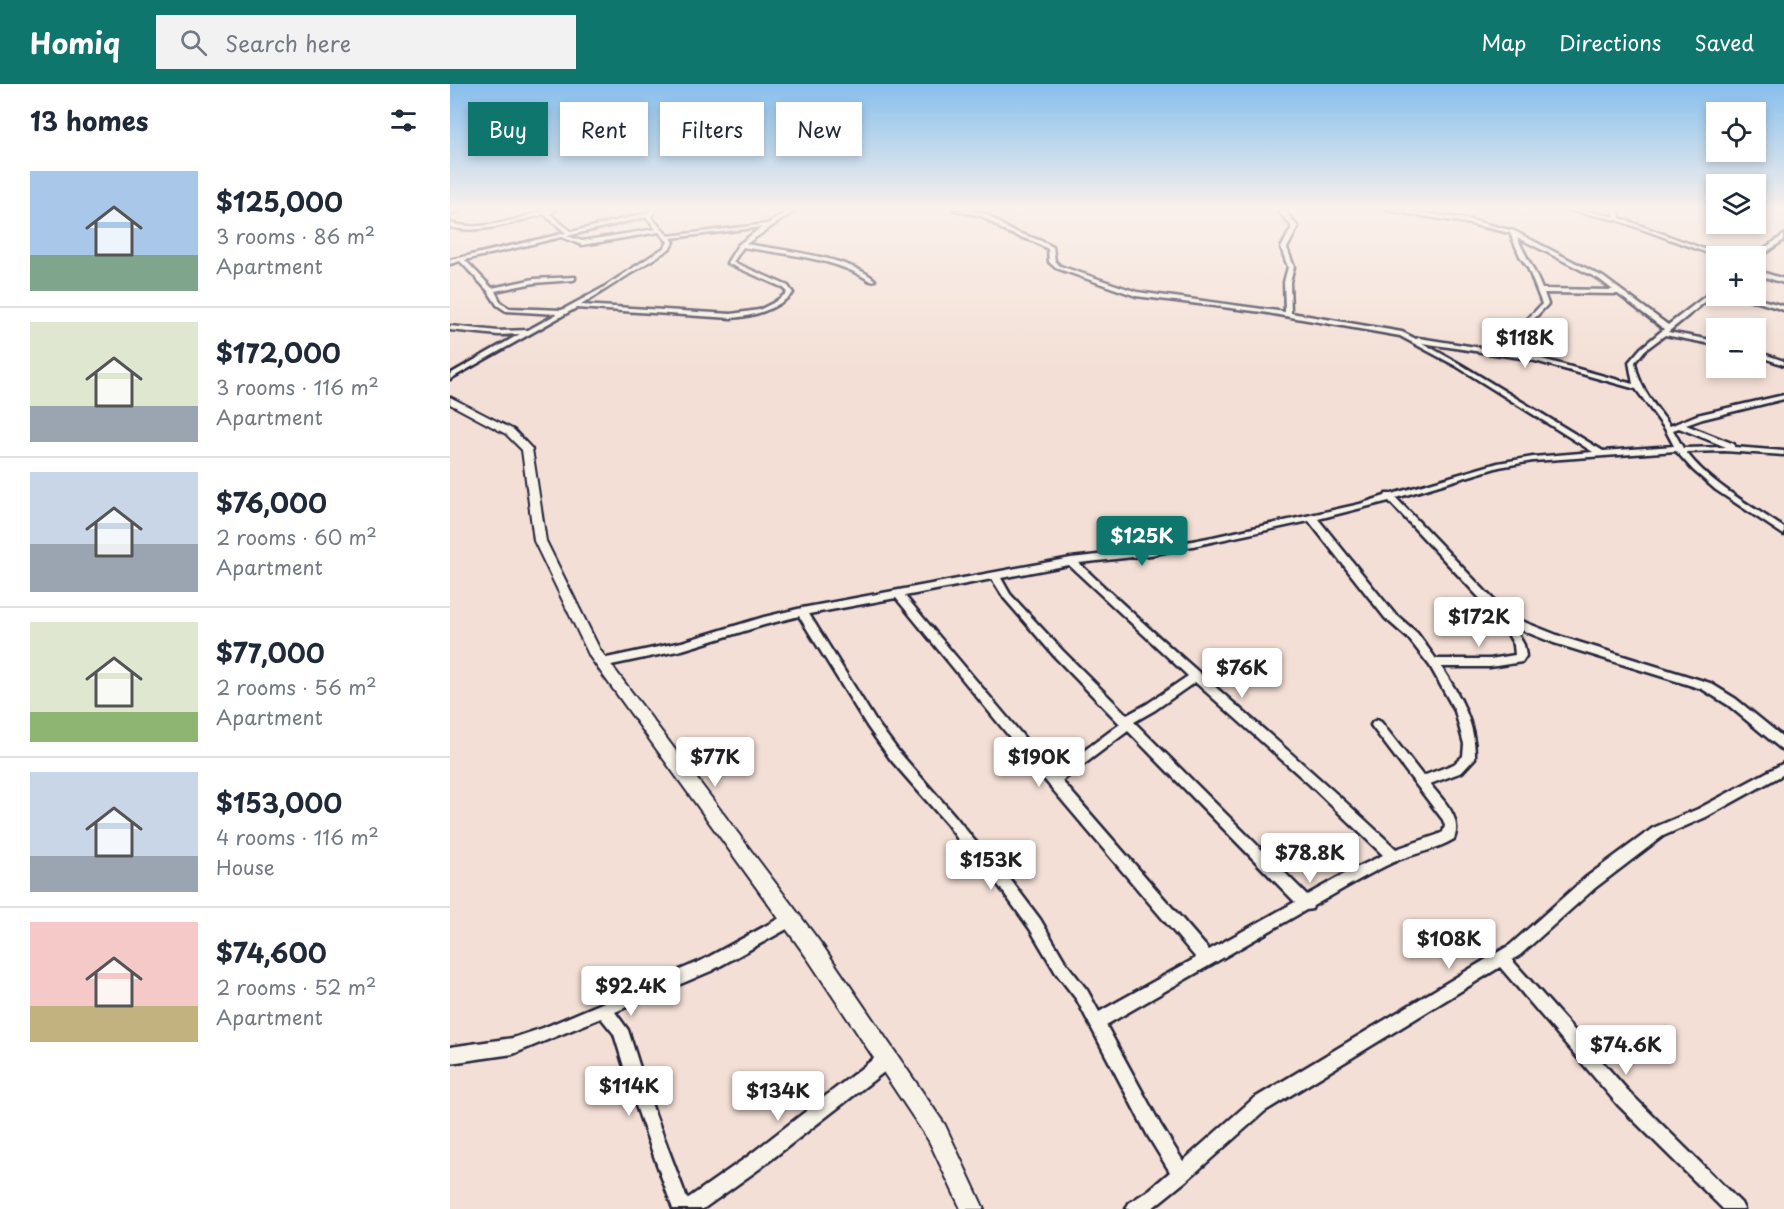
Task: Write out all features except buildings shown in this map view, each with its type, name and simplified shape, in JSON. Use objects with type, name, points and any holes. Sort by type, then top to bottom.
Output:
[{"type":"main road","points":[[450,400],[510,432],[527,449],[540,542],[595,653],[791,919],[887,1059],[936,1133],[972,1209]]},
{"type":"street","points":[[464,262],[491,290],[495,299],[508,310],[563,312]]},
{"type":"street","points":[[450,377],[531,332],[644,262]]},
{"type":"street","points":[[574,306],[691,313],[728,318],[759,310],[785,298],[790,293],[786,287],[731,265],[731,262]]},
{"type":"street","points":[[825,262],[867,274],[872,280]]},
{"type":"street","points":[[1053,262],[1058,267],[1122,290],[1387,331],[1416,340],[1511,353],[1565,365],[1636,387]]},
{"type":"street","points":[[1288,315],[1287,282],[1291,267],[1289,262]]},
{"type":"street","points":[[1511,353],[1507,344],[1508,340],[1519,333],[1545,304],[1528,262]]},
{"type":"street","points":[[1571,262],[1601,278],[1667,331],[1706,341]]},
{"type":"street","points":[[1766,275],[1784,281]]},
{"type":"street","points":[[491,290],[534,281],[573,278]]},
{"type":"street","points":[[1541,291],[1620,292]]},
{"type":"street","points":[[1706,298],[1643,349],[1632,362],[1636,387],[1669,429],[1679,449],[1705,475],[1784,532]]},
{"type":"street","points":[[1766,303],[1784,308]]},
{"type":"street","points":[[450,328],[498,333],[531,332]]},
{"type":"street","points":[[1416,340],[1600,453]]},
{"type":"street","points":[[1766,357],[1784,363]]},
{"type":"street","points":[[1669,429],[1724,410],[1784,397]]},
{"type":"street","points":[[1679,425],[1740,451]]},
{"type":"street","points":[[602,663],[682,646],[802,612],[1071,561],[1169,549],[1312,518],[1498,465],[1533,459],[1600,453],[1679,449],[1784,453]]},
{"type":"street","points":[[1389,496],[1505,619],[1519,645],[1521,656],[1518,659],[1490,663],[1432,663]]},
{"type":"street","points":[[1312,518],[1395,621],[1412,634],[1432,663],[1463,718],[1471,749],[1465,763],[1420,782]]},
{"type":"street","points":[[1071,561],[1195,676],[1350,812],[1394,856]]},
{"type":"street","points":[[995,576],[1007,596],[1059,654],[1307,904]]},
{"type":"street","points":[[898,594],[1053,781],[1207,959]]},
{"type":"street","points":[[802,612],[866,715],[895,756],[969,844],[996,871],[1035,924],[1061,968],[1082,995],[1154,1130],[1181,1174]]},
{"type":"street","points":[[1505,619],[1558,640],[1706,686],[1732,702],[1784,745]]},
{"type":"street","points":[[1053,781],[1126,723],[1195,676]]},
{"type":"street","points":[[1097,1022],[1355,875],[1394,856],[1441,840],[1449,835],[1451,826],[1448,818],[1377,725]]},
{"type":"street","points":[[1135,1209],[1155,1196],[1259,1105],[1515,950],[1590,883],[1658,832],[1702,813],[1784,768]]},
{"type":"street","points":[[452,1056],[513,1046],[604,1010],[706,966],[791,919]]},
{"type":"street","points":[[1501,958],[1624,1099],[1735,1209]]},
{"type":"street","points":[[604,1010],[620,1030],[644,1106],[682,1209]]},
{"type":"street","points":[[687,1209],[753,1163],[887,1059]]}]
